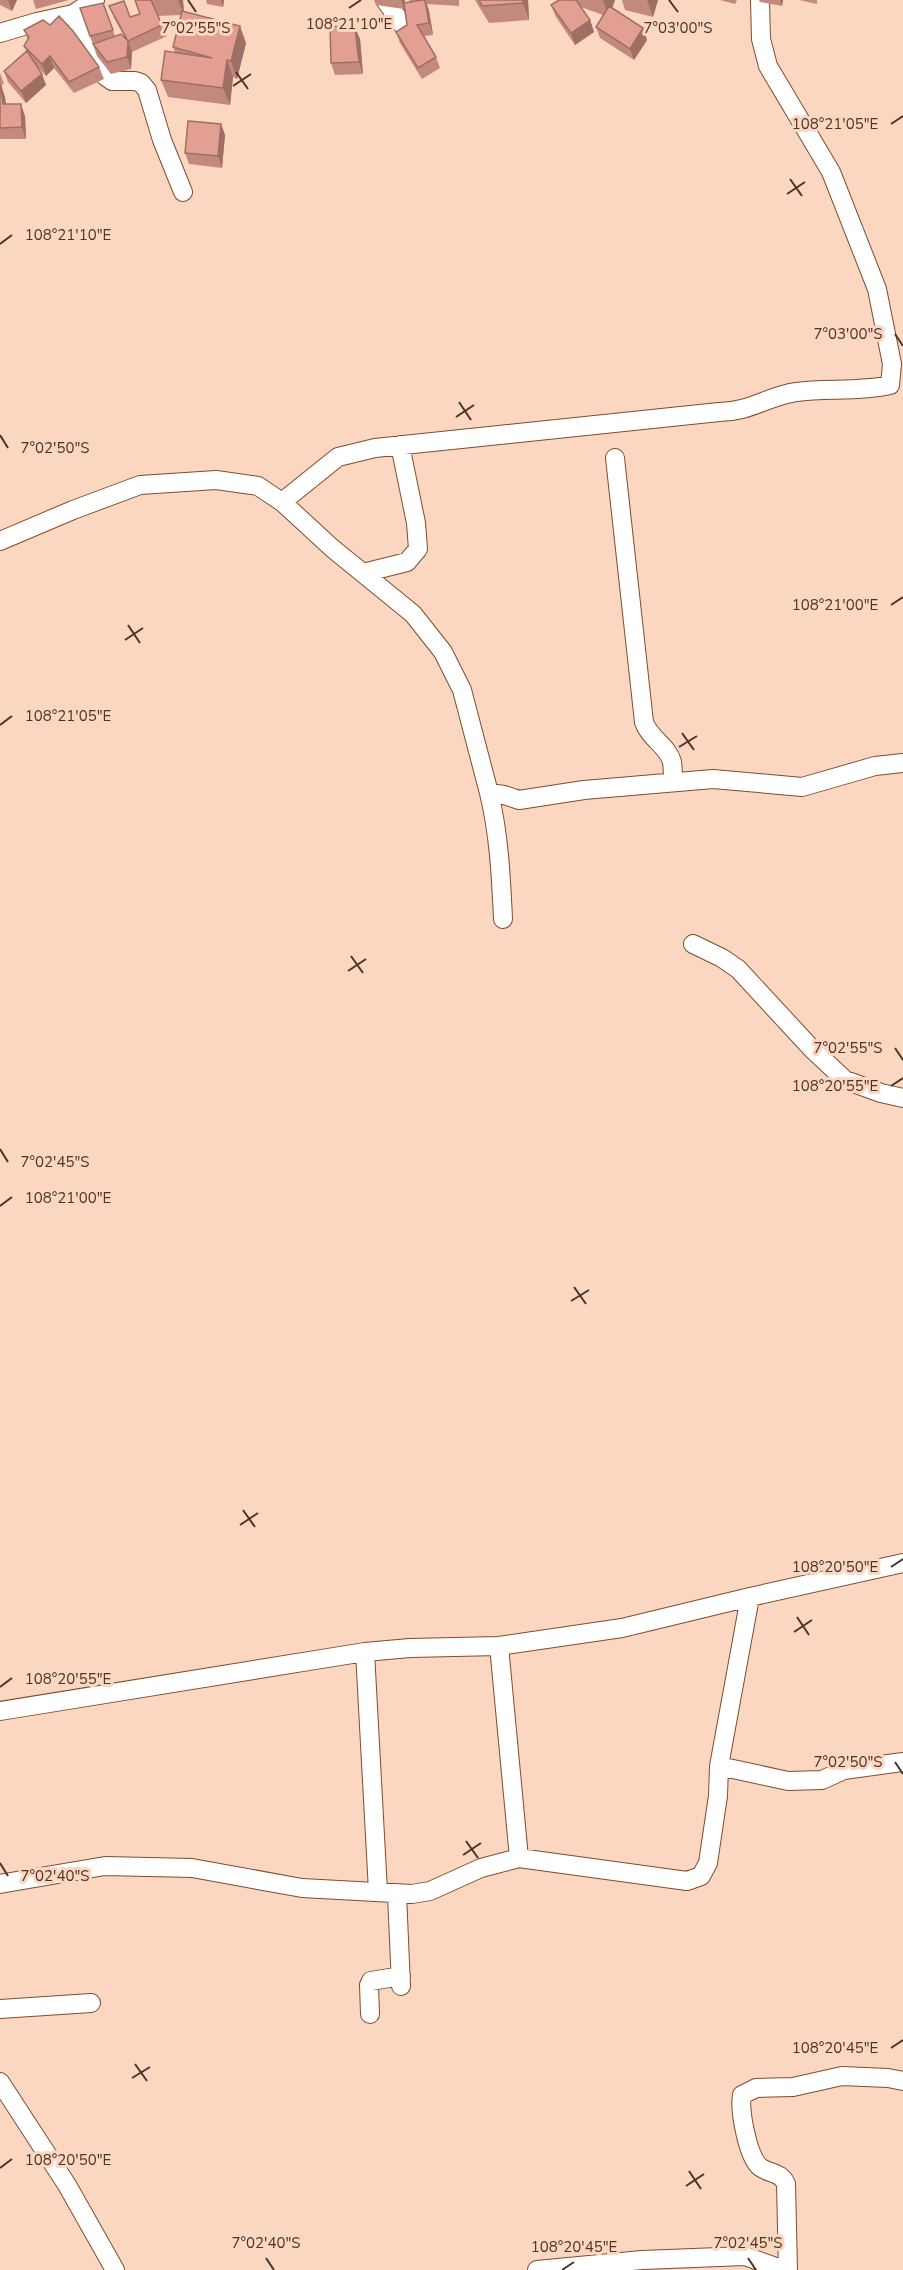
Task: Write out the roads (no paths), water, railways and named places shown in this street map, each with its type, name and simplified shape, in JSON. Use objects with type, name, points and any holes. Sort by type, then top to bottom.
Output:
[{"type":"street","points":[[0,33],[73,14],[95,0]]},
{"type":"street","points":[[385,0],[424,55]]},
{"type":"street","points":[[282,502],[338,457],[375,448],[719,411],[734,412],[792,393],[866,389],[890,385],[892,364],[877,289],[831,172],[768,66],[761,39],[760,0]]},
{"type":"street","points":[[73,14],[105,76],[112,81],[135,81],[141,83],[147,90],[162,140],[183,192]]},
{"type":"street","points":[[363,573],[407,562],[417,549],[416,523],[400,445]]},
{"type":"street","points":[[615,458],[644,722],[649,734],[669,756],[673,782]]},
{"type":"street","points":[[0,541],[140,485],[216,480],[258,486],[282,502],[332,548],[413,614],[443,652],[462,690],[494,811],[503,919]]},
{"type":"street","points":[[489,793],[519,800],[584,790],[713,779],[802,787],[875,766],[903,763]]},
{"type":"street","points":[[693,944],[722,958],[738,969],[812,1049],[845,1080],[903,1098]]},
{"type":"street","points":[[0,1711],[365,1652],[410,1648],[499,1646],[622,1628],[903,1563]]},
{"type":"street","points":[[0,1884],[105,1866],[192,1868],[302,1888],[397,1894],[430,1891],[481,1868],[519,1858],[687,1881],[700,1876],[708,1863],[718,1796],[719,1766],[750,1597]]},
{"type":"street","points":[[499,1646],[519,1858]]},
{"type":"street","points":[[365,1652],[378,1892]]},
{"type":"street","points":[[719,1766],[788,1781],[822,1780],[844,1770],[903,1762]]},
{"type":"street","points":[[370,2014],[369,1985],[371,1981],[401,1981],[397,1894]]},
{"type":"street","points":[[0,2009],[91,2003]]},
{"type":"street","points":[[537,2270],[642,2260],[745,2256],[786,2270],[786,2184],[782,2176],[762,2168],[753,2157],[742,2118],[742,2096],[756,2088],[793,2087],[842,2076],[903,2081]]},
{"type":"street","points":[[0,2082],[67,2185],[109,2269]]}]
